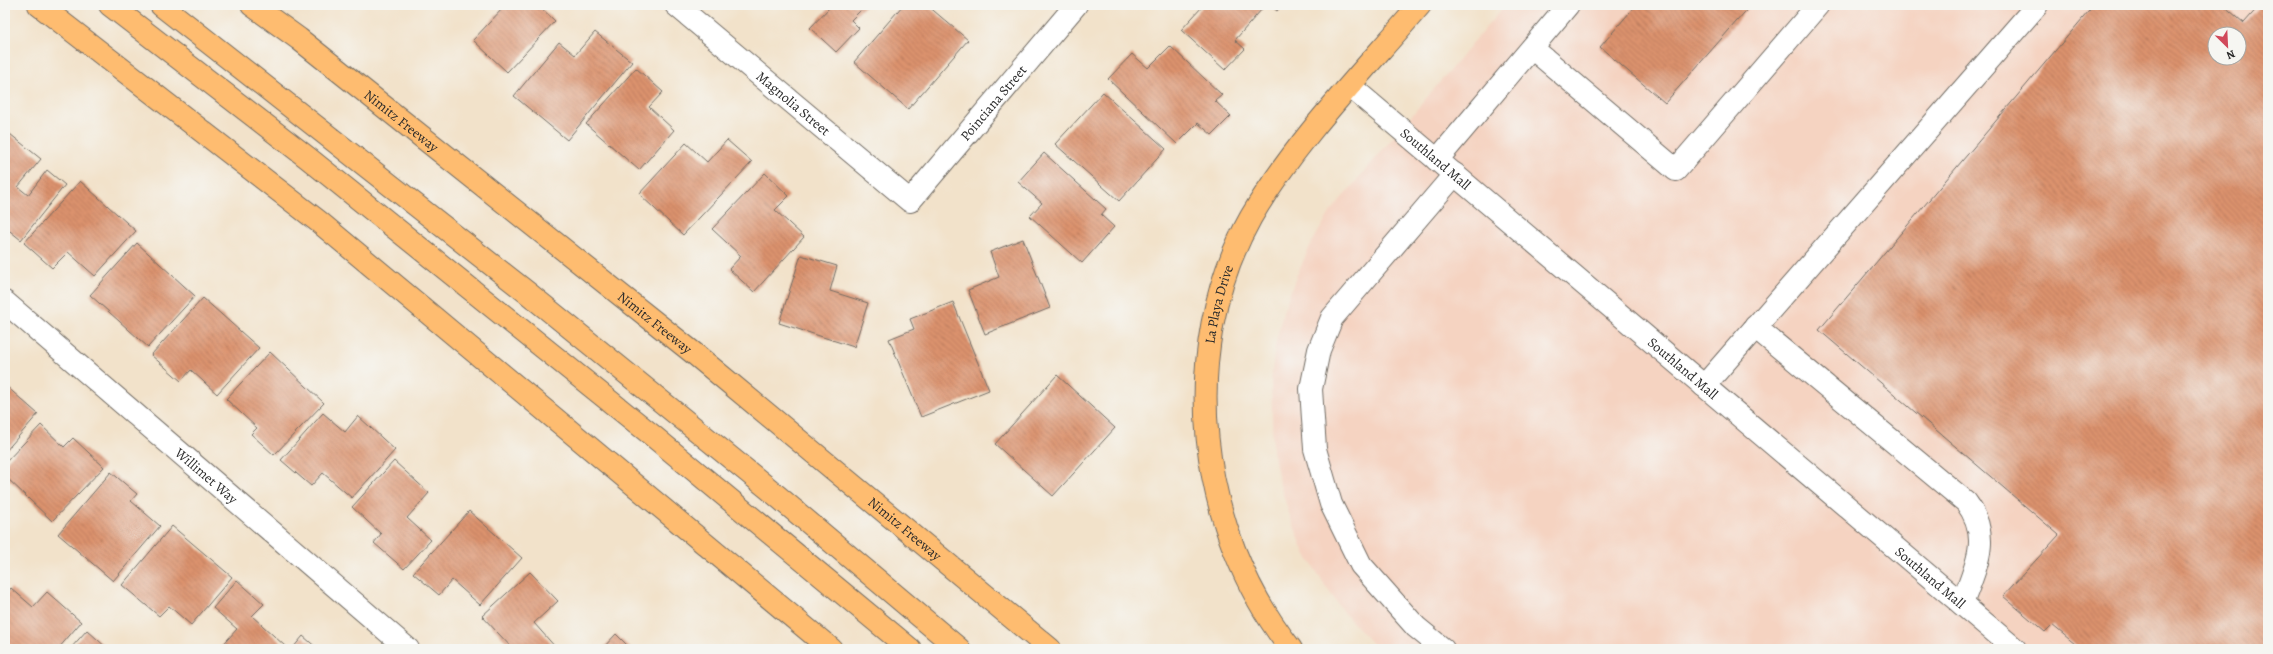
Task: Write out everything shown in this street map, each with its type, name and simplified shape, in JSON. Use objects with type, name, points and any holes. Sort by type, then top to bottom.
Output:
[{"type":"main road","points":[[39,5],[318,221],[831,649]]},
{"type":"main road","points":[[110,5],[308,158],[653,436],[910,649]]},
{"type":"main road","points":[[160,5],[529,294],[769,489],[959,649]]},
{"type":"main road","name":"Nimitz Freeway","points":[[252,5],[299,39],[696,355],[1050,649]]},
{"type":"main road","name":"La Playa Drive","points":[[1291,649],[1262,609],[1244,575],[1230,541],[1219,506],[1207,435],[1207,363],[1222,288],[1235,252],[1250,219],[1292,155],[1420,5]]},
{"type":"street","name":"Magnolia Street","points":[[676,5],[910,202]]},
{"type":"street","name":"Poinciana Street","points":[[910,202],[1076,5]]},
{"type":"street","points":[[1437,160],[1568,5]]},
{"type":"street","points":[[1532,48],[1676,170],[1818,5]]},
{"type":"street","points":[[1704,386],[2037,5]]},
{"type":"street","name":"Southland Mall","points":[[1350,87],[1455,174],[2015,649]]},
{"type":"street","points":[[1443,649],[1416,627],[1359,560],[1331,504],[1315,449],[1311,389],[1318,350],[1332,318],[1455,174]]},
{"type":"street","name":"Willimet Way","points":[[5,302],[408,649]]},
{"type":"street","points":[[1755,327],[1966,502],[1975,514],[1981,536],[1979,554],[1962,604]]},
{"type":"shaded area","points":[[1505,5],[2268,5],[2268,649],[1377,649],[1345,614],[1305,553],[1291,519],[1280,485],[1273,450],[1271,381],[1275,346],[1283,312],[1296,277],[1311,244],[1331,211]]},
{"type":"building","points":[[500,5],[538,5],[555,21],[507,72],[473,40],[503,8]]},
{"type":"building","points":[[827,5],[866,5],[851,20],[859,28],[836,52],[810,28],[830,7]]},
{"type":"building","points":[[903,5],[927,5],[968,40],[908,109],[854,62]]},
{"type":"building","points":[[1199,5],[1257,5],[1262,9],[1235,40],[1245,49],[1225,70],[1181,30],[1202,7]]},
{"type":"building","points":[[1270,5],[1283,5],[1277,11]]},
{"type":"building","points":[[1636,5],[1751,5],[1665,103],[1600,47]]},
{"type":"building","points":[[2094,5],[2223,5],[2244,23],[2260,5],[2268,5],[2268,649],[2081,649],[2052,625],[2045,632],[2003,596],[2059,535],[1819,330]]},
{"type":"building","points":[[595,32],[632,62],[567,140],[514,96],[559,42],[575,55]]},
{"type":"building","points":[[1170,46],[1222,95],[1215,101],[1231,116],[1212,135],[1198,123],[1177,144],[1108,79],[1132,54],[1148,68]]},
{"type":"building","points":[[636,68],[663,92],[649,107],[674,130],[639,170],[586,124]]},
{"type":"building","points":[[1103,92],[1166,149],[1119,201],[1055,144]]},
{"type":"building","points":[[5,130],[41,159],[18,187],[28,195],[47,170],[65,185],[21,240],[5,227]]},
{"type":"building","points":[[727,140],[752,162],[683,235],[639,194],[686,143],[707,162]]},
{"type":"building","points":[[1044,153],[1106,209],[1101,215],[1114,227],[1082,263],[1030,216],[1042,203],[1018,182]]},
{"type":"building","points":[[765,173],[789,196],[775,210],[804,237],[754,292],[729,269],[741,256],[712,229]]},
{"type":"building","points":[[80,181],[136,231],[95,276],[68,252],[52,268],[24,243]]},
{"type":"building","points":[[1023,239],[1050,308],[985,334],[968,290],[999,277],[990,252]]},
{"type":"building","points":[[137,243],[195,296],[148,347],[90,295]]},
{"type":"building","points":[[801,255],[837,266],[830,291],[868,303],[854,347],[779,323]]},
{"type":"building","points":[[203,298],[259,348],[217,394],[191,370],[181,381],[151,355]]},
{"type":"building","points":[[953,302],[989,390],[921,417],[889,339],[914,329],[910,319]]},
{"type":"building","points":[[270,352],[324,403],[274,455],[251,434],[257,428],[226,399]]},
{"type":"building","points":[[1057,375],[1115,428],[1053,496],[995,444]]},
{"type":"building","points":[[5,385],[38,414],[5,452]]},
{"type":"building","points":[[323,413],[345,432],[358,416],[395,450],[352,498],[323,473],[311,486],[281,460]]},
{"type":"building","points":[[41,425],[64,447],[73,438],[104,467],[52,521],[5,476],[5,463]]},
{"type":"building","points":[[394,461],[429,493],[407,518],[431,540],[404,569],[374,543],[381,534],[352,507]]},
{"type":"building","points":[[111,472],[137,494],[131,501],[160,526],[113,581],[58,534]]},
{"type":"building","points":[[469,511],[522,558],[480,605],[452,580],[439,595],[413,573]]},
{"type":"building","points":[[172,526],[232,577],[191,625],[169,606],[159,616],[122,585]]},
{"type":"building","points":[[530,572],[558,601],[534,623],[557,649],[513,649],[482,616]]},
{"type":"building","points":[[237,580],[264,604],[252,616],[285,646],[282,649],[219,649],[237,629],[213,608]]},
{"type":"building","points":[[11,588],[33,607],[47,592],[81,622],[58,649],[5,649],[5,595]]},
{"type":"building","points":[[87,630],[108,649],[70,649]]},
{"type":"building","points":[[616,634],[631,649],[602,649]]},
{"type":"building","points":[[303,636],[318,649],[292,649]]}]
